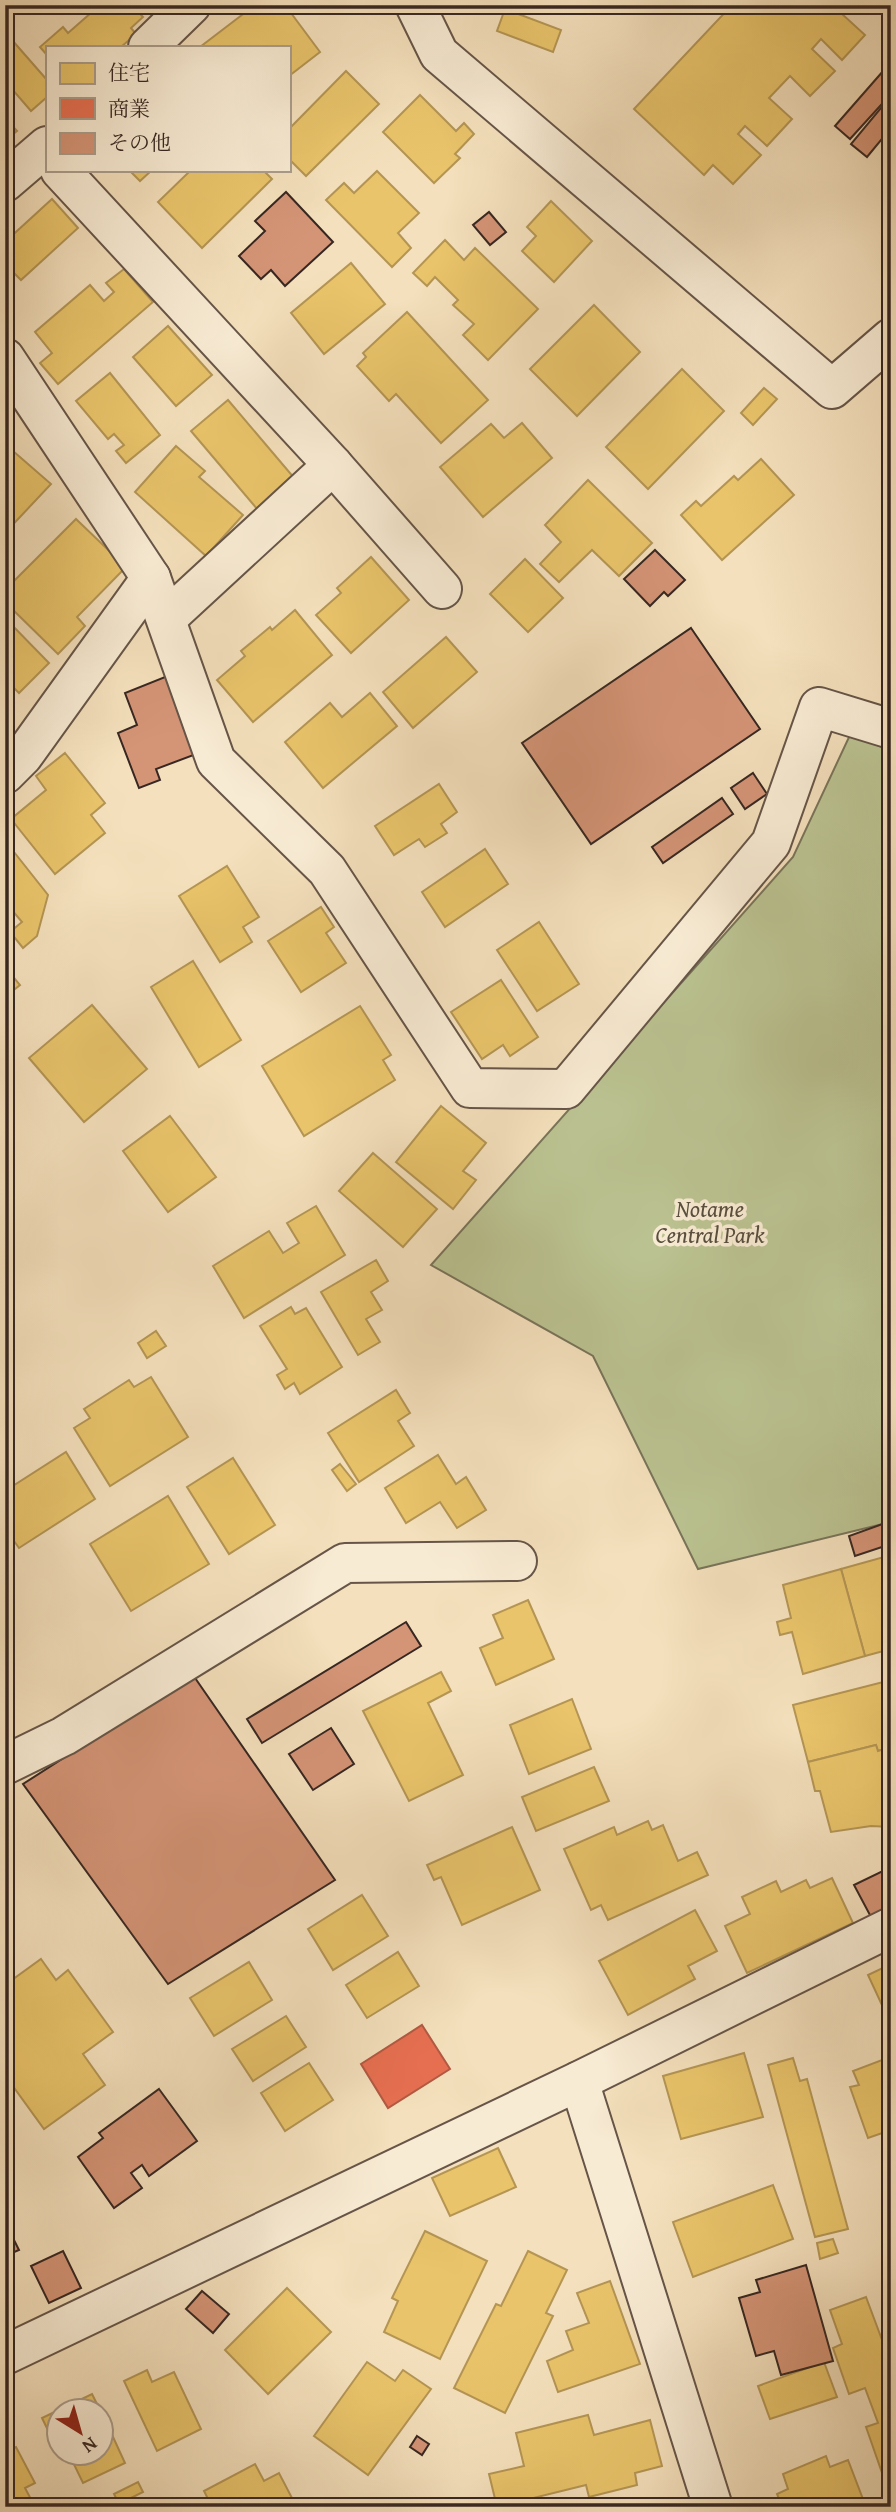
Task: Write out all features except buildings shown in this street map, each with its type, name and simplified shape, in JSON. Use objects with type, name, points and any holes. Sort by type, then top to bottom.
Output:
[{"type":"street","points":[[149,46],[191,5]]},
{"type":"street","points":[[415,5],[439,54],[832,389],[891,338]]},
{"type":"street","points":[[5,182],[46,158]]},
{"type":"street","points":[[64,172],[333,465],[442,589]]},
{"type":"street","points":[[5,358],[151,578],[216,761],[327,870],[470,1088],[566,1089],[771,842],[819,707],[891,729]]},
{"type":"street","points":[[167,618],[333,465]]},
{"type":"street","points":[[5,774],[23,756],[151,578]]},
{"type":"street","points":[[5,1765],[64,1736],[345,1563],[517,1561]]},
{"type":"street","points":[[5,2355],[579,2081],[891,1927]]},
{"type":"street","points":[[579,2081],[713,2507]]},
{"type":"green space","name":"Notame Central Park","points":[[850,735],[891,750],[891,1522],[698,1569],[593,1356],[431,1265],[793,857]]}]
